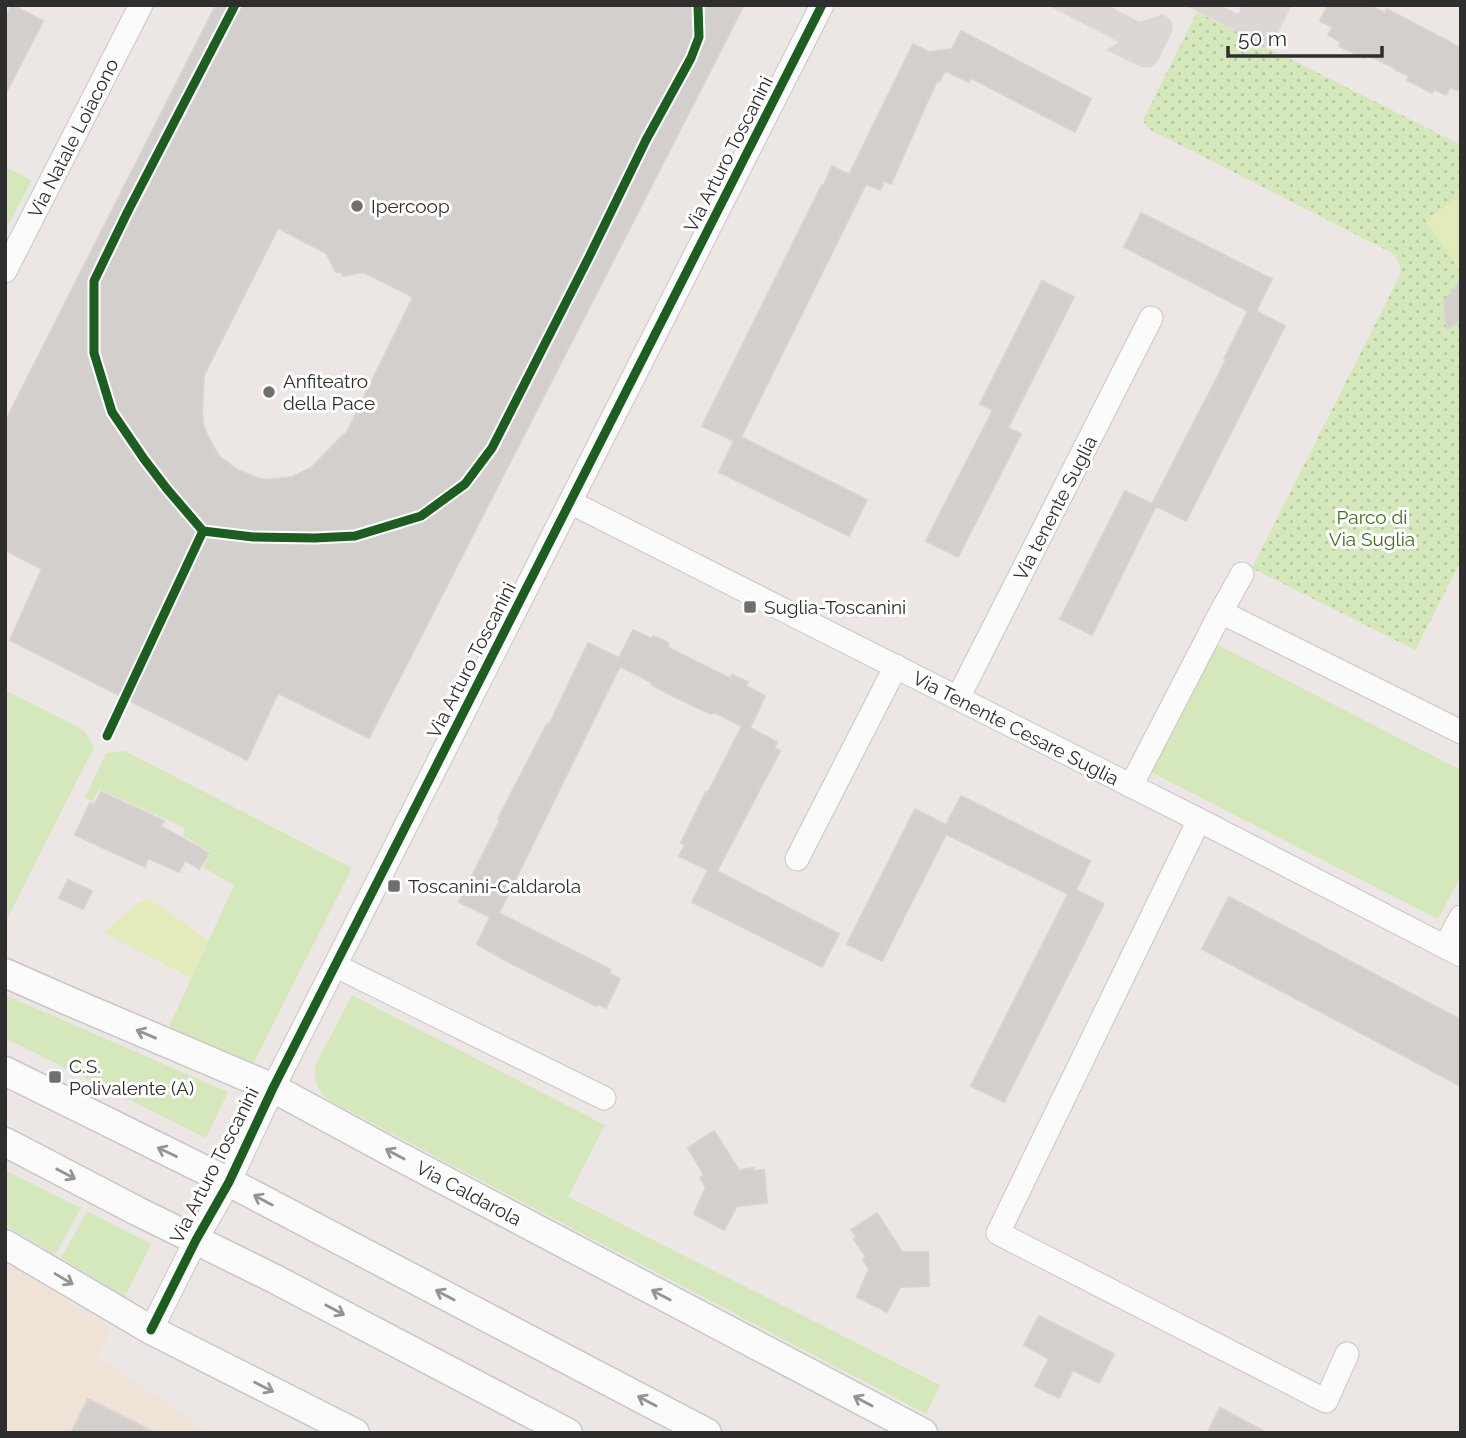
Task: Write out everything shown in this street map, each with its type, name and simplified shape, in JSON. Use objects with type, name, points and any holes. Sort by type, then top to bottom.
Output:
[{"type":"street","name":"Via Natale Loiacono","points":[[5,271],[141,5]]},
{"type":"street","name":"Via Arturo Toscanini","points":[[151,1330],[196,1240],[229,1182],[273,1088],[822,5]]},
{"type":"street","name":"Via tenente Suglia","points":[[958,698],[1151,318]]},
{"type":"street","name":"Via Tenente Cesare Suglia","points":[[570,502],[1453,951]]},
{"type":"street","points":[[1131,786],[1242,574]]},
{"type":"street","points":[[1221,612],[1461,732]]},
{"type":"street","points":[[797,859],[895,666]]},
{"type":"street","points":[[1199,820],[998,1233],[1326,1401],[1347,1354]]},
{"type":"street","points":[[1453,951],[1461,917]]},
{"type":"street","points":[[336,966],[604,1098]]},
{"type":"street","name":"Via Caldarola","points":[[5,973],[273,1088],[923,1433]]},
{"type":"street","points":[[5,1071],[229,1182],[707,1433]]},
{"type":"street","points":[[5,1142],[275,1279],[568,1433]]},
{"type":"street","points":[[5,1244],[151,1330],[355,1433]]},
{"type":"shaded area","points":[[1047,5],[1107,5],[1140,22],[1163,14],[1171,20],[1173,30],[1158,61],[1151,67],[1142,67],[1106,50],[1119,42]]},
{"type":"shaded area","points":[[1185,5],[1220,5],[1238,14],[1243,5],[1292,5],[1270,49]]},
{"type":"shaded area","points":[[5,1263],[112,1328],[97,1357],[211,1433],[5,1433]]},
{"type":"green space","name":"Parco di Via Suglia","points":[[1197,12],[1461,145],[1461,561],[1415,650],[1252,568],[1398,279],[1400,268],[1392,253],[1149,129],[1144,118]]},
{"type":"green space","points":[[5,167],[32,180],[5,231]]},
{"type":"green space","points":[[1461,196],[1461,272],[1425,220]]},
{"type":"green space","points":[[1210,641],[1461,770],[1461,876],[1438,919],[1151,772]]},
{"type":"green space","points":[[5,690],[84,730],[94,747],[5,923]]},
{"type":"green space","points":[[125,751],[352,868],[253,1064],[169,1027],[234,885],[203,867],[211,852],[183,836],[185,828],[99,789],[93,802],[85,798],[106,753]]},
{"type":"green space","points":[[149,899],[208,940],[191,978],[104,933],[136,904]]},
{"type":"green space","points":[[5,995],[228,1092],[206,1138],[5,1038]]},
{"type":"green space","points":[[352,995],[605,1125],[568,1197],[940,1385],[926,1414],[328,1100],[316,1084],[316,1064]]},
{"type":"green space","points":[[5,1170],[81,1208],[55,1255],[5,1225]]},
{"type":"green space","points":[[87,1211],[151,1244],[125,1297],[61,1258]]},
{"type":"building","points":[[12,5],[43,21],[5,95],[5,19]]},
{"type":"building","points":[[216,5],[744,5],[369,738],[278,693],[247,760],[10,640],[42,569],[5,550],[5,422]],"holes":[[[278,228],[326,253],[336,272],[341,272],[344,276],[363,272],[413,297],[346,434],[311,468],[292,477],[267,480],[257,478],[236,469],[219,456],[208,437],[202,413],[204,375]]]},
{"type":"building","points":[[1328,5],[1368,5],[1385,13],[1387,9],[1461,48],[1461,92],[1450,87],[1446,95],[1434,89],[1432,93],[1407,80],[1409,76],[1397,69],[1366,54],[1364,58],[1339,46],[1341,42],[1328,35],[1333,27],[1320,21]]},
{"type":"building","points":[[961,31],[1091,99],[1075,132],[971,78],[969,82],[945,71],[939,82],[937,81],[891,184],[884,181],[880,190],[866,184],[741,437],[867,500],[849,536],[719,472],[734,441],[702,426],[832,166],[849,175],[913,44],[929,52],[952,49]]},
{"type":"building","points":[[1141,213],[1272,279],[1256,311],[1285,326],[1186,521],[1156,506],[1092,635],[1060,619],[1125,491],[1152,504],[1226,360],[1224,359],[1248,311],[1124,247]]},
{"type":"building","points":[[1461,280],[1461,319],[1447,329],[1444,302]]},
{"type":"building","points":[[1042,281],[1074,297],[1008,428],[1021,434],[958,557],[926,541],[993,410],[980,404]]},
{"type":"building","points":[[633,630],[669,643],[667,647],[731,679],[732,675],[748,682],[746,686],[765,696],[750,728],[777,742],[774,748],[780,751],[717,871],[839,934],[822,967],[692,902],[708,870],[679,856],[685,845],[681,843],[742,726],[671,695],[620,666],[499,913],[611,970],[609,973],[620,979],[606,1008],[597,1004],[596,1006],[477,944],[490,917],[459,902],[500,820],[498,819],[547,724],[549,725],[588,643],[619,658]]},
{"type":"building","points":[[101,792],[164,821],[161,826],[209,853],[199,869],[185,860],[179,872],[148,858],[145,867],[75,835],[90,803],[94,805]]},
{"type":"building","points":[[961,796],[1090,861],[1076,890],[1104,904],[1004,1102],[971,1086],[1068,894],[946,834],[882,961],[847,944],[915,809],[946,825]]},
{"type":"building","points":[[68,880],[92,891],[83,909],[59,898]]},
{"type":"building","points":[[1229,897],[1461,1020],[1461,1086],[1202,949]]},
{"type":"building","points":[[714,1131],[739,1170],[764,1170],[767,1203],[737,1206],[724,1230],[694,1214],[706,1187],[700,1178],[704,1175],[688,1148]]},
{"type":"building","points":[[877,1213],[902,1252],[928,1252],[929,1286],[900,1287],[887,1312],[857,1297],[869,1269],[863,1260],[866,1257],[854,1239],[857,1237],[851,1230]]},
{"type":"building","points":[[1039,1316],[1114,1354],[1099,1383],[1073,1370],[1059,1398],[1035,1386],[1049,1359],[1024,1345]]},
{"type":"building","points":[[88,1399],[126,1418],[155,1433],[71,1433]]},
{"type":"building","points":[[1220,1408],[1267,1433],[1207,1433]]},
{"type":"cycle path","points":[[235,5],[94,281],[94,353],[112,412],[144,459],[203,531],[253,537],[315,538],[355,536],[421,516],[465,484],[492,448],[646,140],[691,58],[699,37],[698,5]]},
{"type":"cycle path","points":[[151,1330],[196,1240],[229,1182],[273,1088],[822,5]]},
{"type":"cycle path","points":[[107,736],[203,531]]},
{"type":"place","name":"Ipercoop","points":[[357,206]]},
{"type":"place","name":"Anfiteatro della Pace","points":[[269,392]]},
{"type":"place","name":"Suglia-Toscanini","points":[[750,607]]},
{"type":"place","name":"Toscanini-Caldarola","points":[[394,886]]},
{"type":"place","name":"C.S. Polivalente (A)","points":[[55,1077]]}]
